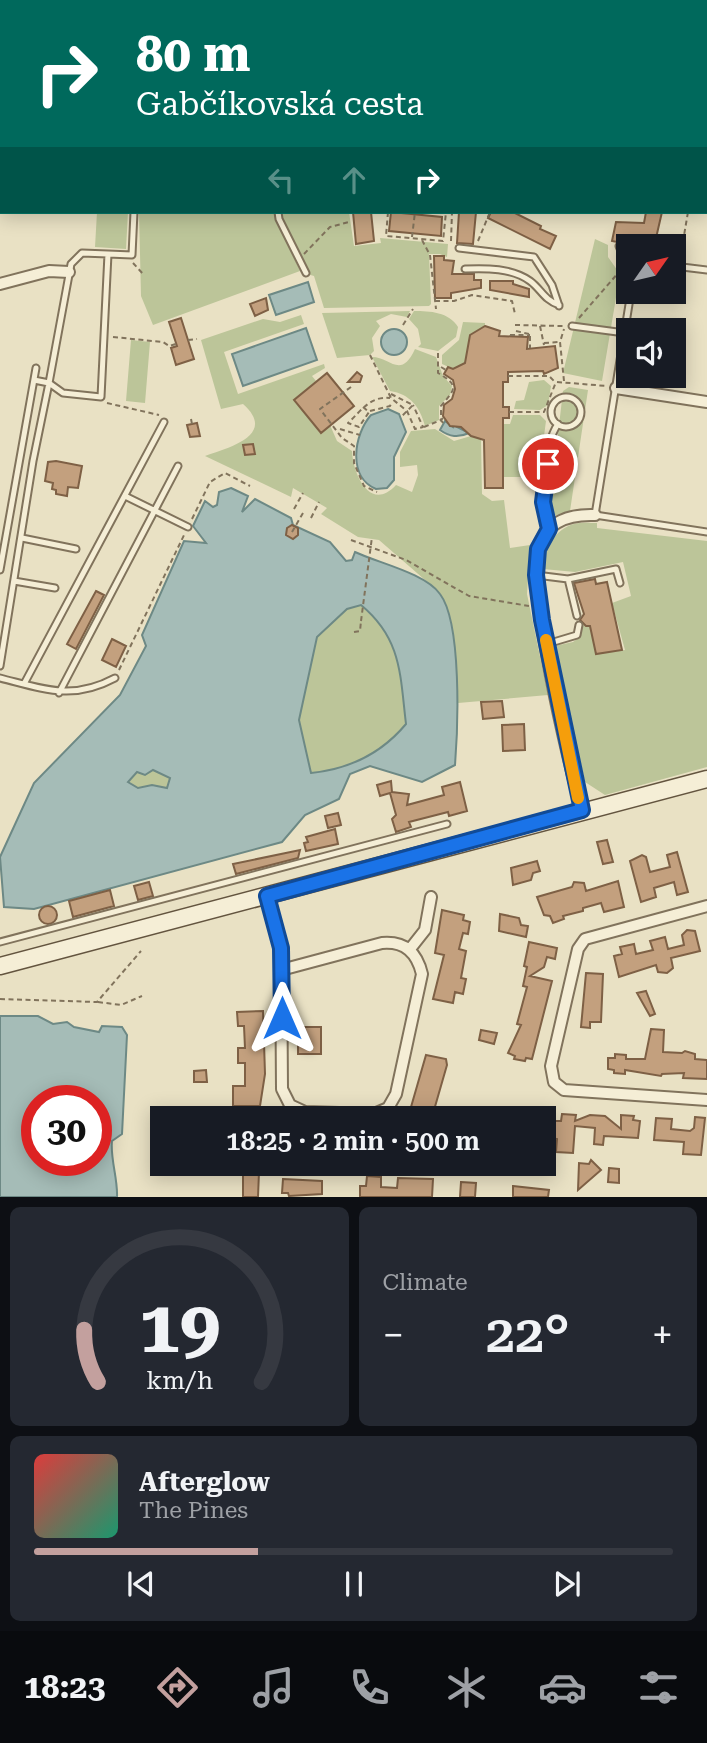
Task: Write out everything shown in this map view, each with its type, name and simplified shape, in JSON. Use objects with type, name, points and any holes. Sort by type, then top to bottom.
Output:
[{"type":"main road","points":[[0,966],[707,779]]},
{"type":"street","points":[[0,284],[49,271],[69,272]]},
{"type":"street","points":[[616,388],[707,402]]},
{"type":"street","points":[[582,810],[547,645],[536,575],[538,549],[549,529],[569,516],[595,515]]},
{"type":"street","points":[[267,896],[281,948],[281,971],[282,1089],[290,1105],[305,1112],[374,1114],[388,1108],[396,1094],[422,974],[418,958],[410,949],[394,942],[382,943],[281,971]]},
{"type":"street","points":[[410,949],[425,930],[431,897]]},
{"type":"street","points":[[707,906],[585,939],[578,949],[551,1066],[554,1082],[564,1090],[707,1100]]},
{"type":"lane","points":[[0,666],[2,637],[71,264],[82,253],[132,255],[134,214]]},
{"type":"lane","points":[[278,214],[278,219],[306,273]]},
{"type":"lane","points":[[458,248],[534,257],[552,285],[559,306]]},
{"type":"lane","points":[[34,380],[49,383],[63,393],[100,397],[108,254]]},
{"type":"lane","points":[[686,267],[707,270]]},
{"type":"lane","points":[[466,269],[494,268],[530,281],[548,301],[559,306]]},
{"type":"lane","points":[[569,326],[616,331]]},
{"type":"lane","points":[[0,570],[36,368]]},
{"type":"lane","points":[[616,388],[595,515],[707,532]]},
{"type":"lane","points":[[568,397],[576,401],[581,408],[578,421],[566,427],[558,424],[552,413],[556,401],[568,397]]},
{"type":"lane","points":[[24,684],[125,496],[163,419]]},
{"type":"lane","points":[[549,529],[543,502],[552,435],[558,424]]},
{"type":"lane","points":[[59,693],[178,466]]},
{"type":"lane","points":[[125,496],[188,527]]},
{"type":"lane","points":[[22,538],[76,549]]},
{"type":"lane","points":[[536,575],[568,579],[616,569],[620,583]]},
{"type":"lane","points":[[568,579],[577,615]]},
{"type":"lane","points":[[14,581],[55,588]]},
{"type":"lane","points":[[547,645],[577,635],[579,625]]},
{"type":"lane","points":[[0,678],[59,693],[97,688],[115,678]]},
{"type":"lane","points":[[0,942],[447,824]]},
{"type":"path","points":[[388,214],[386,236],[451,241],[458,248]]},
{"type":"path","points":[[412,238],[415,214]]},
{"type":"path","points":[[443,241],[446,214]]},
{"type":"path","points":[[451,241],[452,214]]},
{"type":"path","points":[[478,249],[489,214]]},
{"type":"path","points":[[684,234],[688,214]]},
{"type":"path","points":[[299,260],[330,227],[349,222]]},
{"type":"path","points":[[476,229],[482,230]]},
{"type":"path","points":[[422,239],[430,255],[436,309]]},
{"type":"path","points":[[122,254],[144,275]]},
{"type":"path","points":[[564,381],[560,342],[569,326],[616,278]]},
{"type":"path","points":[[472,287],[472,295]]},
{"type":"path","points":[[435,301],[454,301],[472,295],[512,300],[515,314]]},
{"type":"path","points":[[559,306],[569,326]]},
{"type":"path","points":[[403,325],[413,309]]},
{"type":"path","points":[[515,325],[569,326]]},
{"type":"path","points":[[540,326],[544,344],[560,342]]},
{"type":"path","points":[[516,331],[530,335]]},
{"type":"path","points":[[511,335],[530,335]]},
{"type":"path","points":[[530,335],[530,348]]},
{"type":"path","points":[[105,337],[163,342],[170,346],[176,344]]},
{"type":"path","points":[[188,340],[197,338]]},
{"type":"path","points":[[370,355],[392,399],[390,406],[369,412],[359,427],[348,423],[363,407],[382,397],[392,399],[407,411],[415,429],[442,420],[442,407],[451,397],[454,388],[450,380],[438,373],[438,353]]},
{"type":"path","points":[[556,356],[562,355]]},
{"type":"path","points":[[441,368],[446,370]]},
{"type":"path","points":[[508,376],[548,375],[556,383]]},
{"type":"path","points":[[556,383],[564,381],[616,388]]},
{"type":"path","points":[[509,412],[544,412],[556,383]]},
{"type":"path","points":[[351,387],[320,408],[341,438],[354,446],[354,463],[364,486],[377,492]]},
{"type":"path","points":[[390,394],[413,405],[423,428]]},
{"type":"path","points":[[100,397],[112,406],[163,419]]},
{"type":"path","points":[[401,417],[413,405]]},
{"type":"path","points":[[363,407],[369,412]]},
{"type":"path","points":[[191,419],[192,424]]},
{"type":"path","points":[[340,429],[360,435]]},
{"type":"path","points":[[115,678],[210,482],[225,473],[250,486]]},
{"type":"path","points":[[294,509],[303,493]]},
{"type":"path","points":[[311,518],[319,502]]},
{"type":"path","points":[[292,532],[303,513]]},
{"type":"path","points":[[354,632],[360,631],[372,537]]},
{"type":"path","points":[[351,540],[406,560],[469,596],[519,606]]},
{"type":"path","points":[[97,1002],[141,951]]},
{"type":"path","points":[[1,998],[121,1005],[142,996]]},
{"type":"green space","points":[[97,214],[128,214],[126,249],[95,247]]},
{"type":"green space","points":[[139,214],[349,214],[354,246],[381,243],[380,238],[448,244],[447,257],[429,254],[429,306],[324,308],[314,276],[307,274],[288,233],[284,236],[300,271],[153,325],[141,296]]},
{"type":"green space","points":[[595,239],[608,245],[608,257],[616,268],[616,298],[602,381],[563,373]]},
{"type":"green space","points":[[410,311],[407,317],[391,314],[376,321],[380,326],[372,338],[374,351],[370,355],[337,358],[322,313]]},
{"type":"green space","points":[[414,311],[433,312],[450,318],[458,327],[456,337],[438,351],[418,347],[421,344],[418,329],[409,319]]},
{"type":"green space","points":[[301,315],[304,324],[224,352],[238,394],[324,364],[325,368],[312,376],[316,381],[294,400],[320,433],[330,425],[337,441],[352,451],[356,470],[365,487],[378,495],[387,493],[396,485],[412,492],[418,475],[417,465],[400,467],[400,452],[411,431],[435,429],[454,441],[471,436],[481,439],[482,494],[492,501],[504,500],[510,548],[530,545],[527,594],[548,695],[458,703],[449,612],[440,593],[379,540],[358,537],[321,514],[327,508],[293,488],[291,497],[205,456],[246,439],[255,424],[243,404],[221,409],[201,340],[263,319],[280,322]]},
{"type":"green space","points":[[463,322],[485,323],[485,326],[470,335],[465,363],[453,369],[442,364],[442,355],[459,340]]},
{"type":"green space","points":[[131,340],[150,342],[145,403],[126,401]]},
{"type":"green space","points":[[415,349],[436,357],[443,376],[452,386],[450,395],[439,406],[439,420],[425,426],[420,413],[409,398],[390,391],[372,357],[400,365],[410,358]]},
{"type":"green space","points":[[544,380],[551,386],[548,405],[540,410],[514,409],[516,401],[524,400],[529,382]]},
{"type":"green space","points":[[569,387],[588,390],[570,511],[553,516],[549,512],[563,391]]},
{"type":"green space","points":[[513,415],[540,415],[546,421],[539,473],[534,477],[503,477],[503,424],[510,424]]},
{"type":"green space","points":[[576,523],[597,523],[597,528],[707,541],[707,767],[605,795],[585,782],[555,646],[573,642],[581,636],[582,625],[590,625],[597,654],[625,650],[612,603],[631,596],[623,562],[575,572],[543,569],[547,548],[561,531]]},
{"type":"green space","points":[[361,604],[374,617],[392,644],[400,674],[406,724],[375,752],[351,764],[311,773],[299,720],[317,637],[347,609]]},
{"type":"green space","points":[[153,770],[170,778],[167,788],[138,788],[128,781],[138,772]]},
{"type":"water","points":[[308,282],[314,302],[276,315],[269,295]]},
{"type":"water","points":[[306,328],[317,360],[243,386],[232,354]]},
{"type":"water","points":[[394,329],[403,333],[407,342],[403,351],[394,355],[385,351],[381,342],[385,333]]},
{"type":"water","points":[[388,409],[399,414],[406,432],[394,457],[394,480],[387,488],[376,489],[361,475],[357,465],[357,444],[371,415]]},
{"type":"water","points":[[445,421],[453,427],[454,423],[458,423],[457,427],[469,433],[458,436],[447,434],[440,430]]},
{"type":"water","points":[[231,488],[248,496],[242,512],[255,499],[291,518],[293,525],[330,542],[346,561],[352,560],[355,552],[413,574],[440,594],[447,608],[455,651],[455,765],[422,782],[370,766],[350,774],[339,799],[305,815],[282,842],[34,909],[4,907],[0,857],[34,783],[120,695],[146,646],[142,635],[184,541],[206,543],[193,526],[205,501],[213,507],[217,505],[219,492]],"holes":[[[361,605],[374,618],[392,645],[400,674],[406,724],[386,744],[364,758],[339,768],[311,773],[299,720],[317,637],[347,609]],[[153,770],[170,778],[167,788],[152,785],[138,788],[128,782],[137,772],[145,775]]]},
{"type":"water","points":[[0,1016],[38,1016],[53,1024],[67,1022],[74,1027],[99,1032],[102,1026],[122,1027],[127,1035],[122,1134],[112,1141],[112,1085],[21,1085],[21,1176],[112,1176],[112,1148],[117,1197],[0,1197]]},
{"type":"building","points":[[353,214],[371,214],[374,241],[356,244]]},
{"type":"building","points":[[391,214],[442,217],[441,236],[389,231]]},
{"type":"building","points":[[459,214],[476,214],[473,244],[457,243]]},
{"type":"building","points":[[490,214],[517,214],[556,236],[550,249],[488,218]]},
{"type":"building","points":[[646,214],[662,214],[657,234],[616,234],[616,242],[612,241],[616,222],[644,223]]},
{"type":"building","points":[[434,256],[444,256],[444,260],[454,261],[452,274],[474,274],[474,280],[481,280],[481,288],[451,293],[451,298],[435,298]]},
{"type":"building","points":[[490,281],[513,281],[513,284],[529,289],[529,297],[490,290]]},
{"type":"building","points":[[266,298],[268,310],[255,316],[250,304]]},
{"type":"building","points":[[181,318],[194,359],[176,365],[171,348],[177,346],[169,322]]},
{"type":"building","points":[[485,326],[500,331],[499,336],[528,337],[527,349],[555,346],[558,368],[544,374],[543,371],[508,372],[508,382],[503,382],[503,407],[509,407],[509,418],[503,418],[503,488],[485,488],[484,440],[471,436],[461,427],[450,426],[443,416],[444,405],[452,399],[455,389],[453,380],[444,374],[448,367],[453,369],[465,363],[470,335]]},
{"type":"building","points":[[357,372],[362,376],[360,382],[348,382]]},
{"type":"building","points":[[327,373],[354,406],[321,433],[294,400]]},
{"type":"building","points":[[197,423],[200,436],[190,437],[187,425]]},
{"type":"building","points":[[253,444],[255,454],[245,455],[243,445]]},
{"type":"building","points":[[48,462],[82,466],[78,488],[68,487],[67,496],[56,494],[56,490],[52,489],[53,483],[45,481]]},
{"type":"building","points":[[292,525],[298,528],[298,535],[293,539],[286,535],[287,528]]},
{"type":"building","points":[[595,579],[596,584],[607,582],[622,650],[596,654],[590,626],[580,620],[584,614],[574,583]]},
{"type":"building","points":[[96,591],[104,595],[76,649],[67,644]]},
{"type":"building","points":[[112,639],[126,646],[116,667],[102,660]]},
{"type":"building","points":[[502,701],[504,717],[483,719],[481,702]]},
{"type":"building","points":[[524,724],[525,750],[503,751],[502,725]]},
{"type":"building","points":[[391,781],[392,792],[409,794],[407,805],[444,795],[442,787],[460,782],[467,811],[449,816],[448,812],[409,822],[411,827],[396,832],[392,819],[396,815],[390,793],[380,796],[377,785]]},
{"type":"building","points":[[338,813],[341,825],[328,828],[325,816]]},
{"type":"building","points":[[335,829],[338,844],[306,851],[306,837]]},
{"type":"building","points":[[607,840],[613,862],[603,864],[597,842]]},
{"type":"building","points":[[300,850],[298,858],[236,874],[233,864]]},
{"type":"building","points":[[677,852],[688,892],[677,895],[674,882],[654,888],[656,897],[641,902],[630,861],[642,855],[646,857],[650,872],[670,867],[667,855]]},
{"type":"building","points":[[537,861],[540,871],[533,873],[531,880],[513,885],[511,868]]},
{"type":"building","points":[[618,881],[624,907],[604,912],[601,903],[563,916],[564,919],[553,923],[550,916],[544,915],[537,897],[572,887],[574,882],[584,883],[586,891]]},
{"type":"building","points":[[149,882],[153,896],[138,900],[134,886]]},
{"type":"building","points":[[110,890],[114,906],[73,917],[69,901]]},
{"type":"building","points":[[48,906],[54,909],[57,915],[54,921],[48,924],[42,921],[39,915],[42,909]]},
{"type":"building","points":[[442,910],[464,915],[463,920],[470,922],[468,934],[463,933],[459,949],[466,951],[461,978],[466,979],[463,994],[455,992],[453,1003],[433,999],[444,955],[435,953]]},
{"type":"building","points":[[500,914],[519,918],[521,925],[528,926],[526,937],[499,931]]},
{"type":"building","points":[[687,930],[695,931],[700,951],[671,958],[673,968],[667,973],[658,972],[656,965],[619,977],[614,956],[622,954],[620,947],[634,944],[636,954],[653,950],[650,941],[665,937],[668,949],[684,945],[682,935]]},
{"type":"building","points":[[529,942],[557,948],[555,959],[547,957],[544,967],[530,976],[552,981],[532,1059],[526,1058],[525,1061],[514,1059],[515,1056],[508,1053],[521,1025],[517,1024],[527,987],[523,986]]},
{"type":"building","points":[[586,973],[603,974],[601,1022],[590,1022],[590,1028],[581,1027]]},
{"type":"building","points":[[646,991],[655,1014],[650,1016],[637,993]]},
{"type":"building","points":[[263,1011],[265,1074],[260,1106],[233,1106],[233,1086],[245,1086],[245,1063],[238,1063],[238,1048],[245,1048],[244,1026],[238,1026],[237,1012]]},
{"type":"building","points":[[298,1027],[321,1027],[321,1054],[298,1054]]},
{"type":"building","points":[[651,1029],[664,1030],[663,1052],[685,1051],[695,1054],[695,1059],[707,1060],[707,1079],[683,1078],[684,1073],[661,1076],[625,1070],[625,1074],[614,1073],[614,1070],[608,1069],[608,1058],[615,1058],[615,1054],[626,1055],[626,1059],[645,1059]]},
{"type":"building","points":[[481,1030],[497,1033],[494,1044],[479,1040]]},
{"type":"building","points":[[426,1055],[446,1059],[447,1065],[435,1106],[411,1106]]},
{"type":"building","points":[[206,1070],[207,1082],[194,1082],[194,1071]]},
{"type":"building","points":[[562,1114],[576,1115],[575,1121],[590,1115],[605,1116],[621,1129],[621,1115],[634,1116],[633,1120],[640,1121],[638,1138],[604,1136],[603,1145],[594,1144],[595,1128],[575,1126],[573,1153],[556,1152],[556,1121],[561,1121]]},
{"type":"building","points":[[695,1117],[705,1118],[701,1155],[683,1154],[684,1142],[654,1140],[656,1118],[672,1119],[671,1129],[690,1131],[694,1128]]},
{"type":"building","points":[[591,1160],[601,1170],[578,1190],[579,1163],[589,1164]]},
{"type":"building","points":[[609,1168],[619,1169],[619,1183],[608,1182]]},
{"type":"building","points":[[243,1176],[259,1176],[258,1197],[243,1197]]},
{"type":"building","points":[[367,1176],[381,1177],[381,1187],[397,1188],[398,1178],[433,1179],[432,1197],[360,1197],[360,1186],[366,1186]]},
{"type":"building","points":[[283,1179],[322,1181],[322,1194],[289,1196],[288,1193],[282,1193]]},
{"type":"building","points":[[461,1182],[476,1183],[475,1197],[460,1197]]},
{"type":"building","points":[[513,1186],[549,1190],[548,1197],[513,1197]]},
{"type":"slow traffic","points":[[546,640],[578,798]]},
{"type":"route","points":[[282,1018],[281,948],[267,896],[582,810],[576,792],[542,620],[536,575],[538,549],[549,529],[543,502],[548,464]]}]
